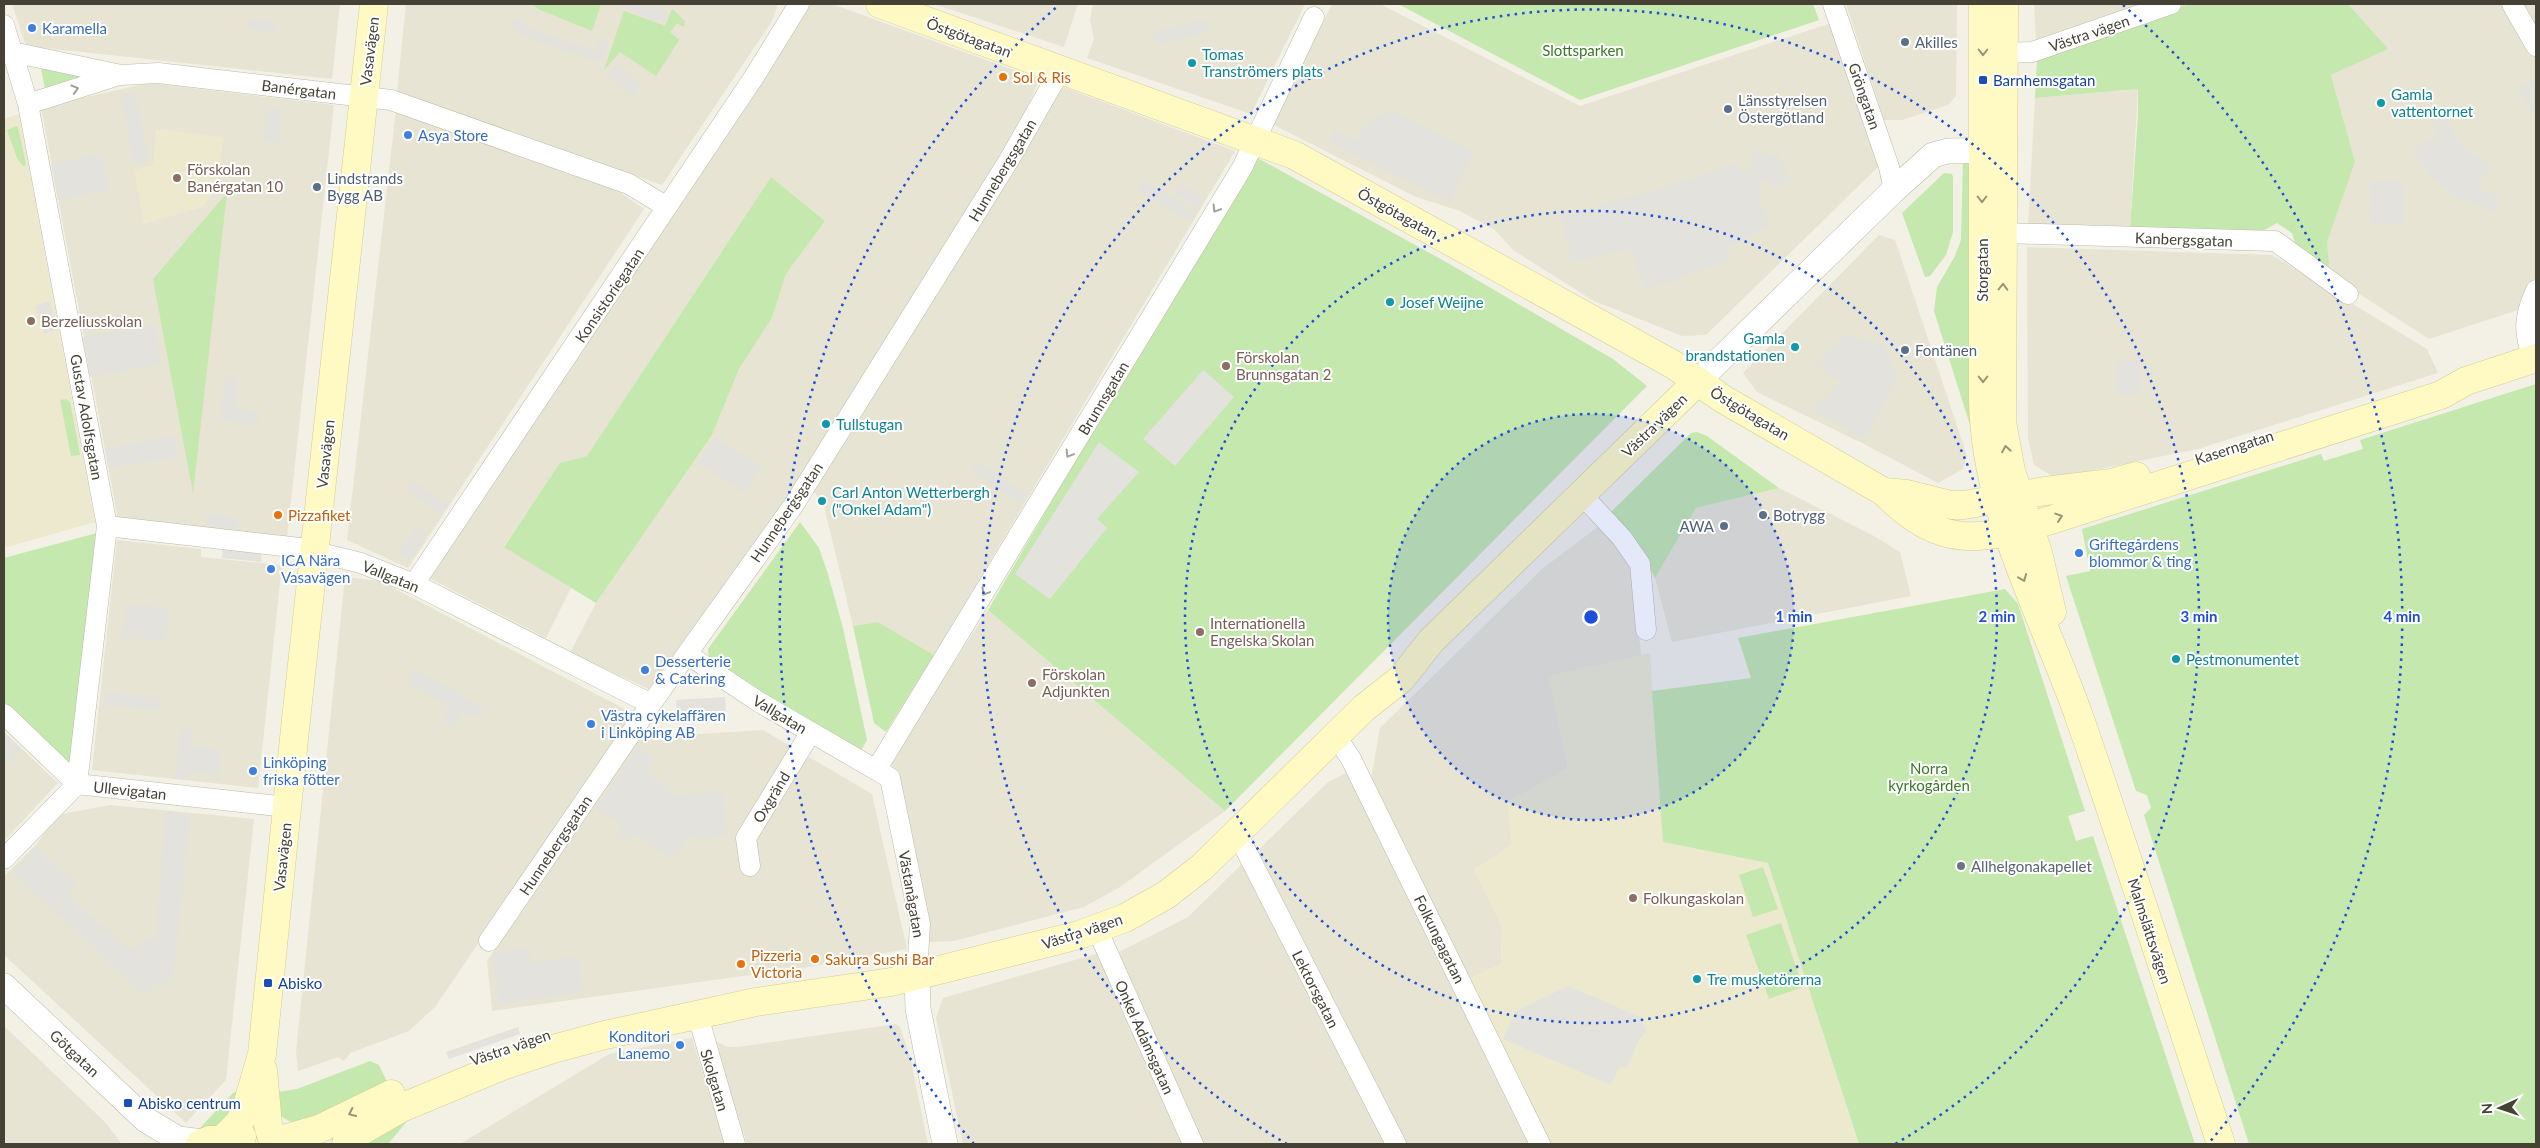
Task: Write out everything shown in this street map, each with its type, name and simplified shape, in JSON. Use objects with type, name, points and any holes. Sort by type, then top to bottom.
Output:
[{"type":"main road","name":"Vasavägen","points":[[209,1142],[239,1123],[246,1109],[262,1054],[374,4]]},
{"type":"main road","name":"Östgötagatan","points":[[880,4],[1255,139],[1294,155],[1674,365],[1723,399],[1884,492],[1899,507],[1943,532],[1963,537],[1985,537],[2013,513]]},
{"type":"main road","name":"Storgatan","points":[[1983,4],[1993,150],[2004,234],[2002,422],[2011,471],[2013,513]]},
{"type":"main road","name":"Storgatan","points":[[2004,4],[2004,53],[1993,150],[1984,426],[1987,454],[2013,513]]},
{"type":"main road","name":"Kaserngatan","points":[[2013,513],[2431,398],[2466,381],[2534,359]]},
{"type":"main road","name":"Västra vägen","points":[[346,1144],[362,1131],[401,1108],[502,1066],[605,1035],[756,1002],[891,982],[1098,929],[1126,918],[1166,895],[1202,867],[1364,708],[1401,679],[1431,641],[1698,381]]},
{"type":"main road","name":"Kaserngatan","points":[[2013,513],[2180,464],[2436,383],[2466,381]]},
{"type":"main road","name":"Östgötagatan","points":[[1884,492],[1907,494],[1950,505],[2013,513]]},
{"type":"main road","name":"Malmslättsvägen","points":[[2013,513],[2221,1144]]},
{"type":"main road","name":"Västra vägen","points":[[277,1142],[319,1129],[428,1077],[480,1056],[548,1033],[602,1020],[697,1005],[756,1002]]},
{"type":"main road","name":"Vasavägen","points":[[262,1054],[268,1125],[277,1142]]},
{"type":"main road","points":[[209,1142],[249,1137],[277,1142]]},
{"type":"street","name":"Konsistoriegatan","points":[[414,584],[754,77],[799,4]]},
{"type":"street","name":"Gröngatan","points":[[1833,4],[1889,167],[1894,190]]},
{"type":"street","name":"Västra vägen","points":[[2004,53],[2032,52],[2171,4]]},
{"type":"street","points":[[2512,4],[2536,46]]},
{"type":"street","name":"Brunnsgatan","points":[[876,770],[1242,168],[1314,17]]},
{"type":"street","name":"Gustav Adolfsgatan","points":[[4,25],[28,104],[107,526],[77,784]]},
{"type":"street","name":"Banérgatan","points":[[12,52],[121,75]]},
{"type":"street","name":"Hunnebergsgatan","points":[[489,941],[651,704],[806,486],[1010,160],[1061,69]]},
{"type":"street","name":"Banérgatan","points":[[28,104],[121,75],[158,73],[391,100],[629,184],[667,207]]},
{"type":"street","name":"Västra vägen","points":[[1698,381],[1894,190],[1933,156],[1948,151],[1993,150]]},
{"type":"street","name":"Kanbergsgatan","points":[[2004,234],[2274,241],[2348,294]]},
{"type":"street","points":[[2534,359],[2525,329],[2526,314],[2536,290]]},
{"type":"street","points":[[1582,495],[1622,538],[1640,564],[1646,630]]},
{"type":"street","name":"Vallgatan","points":[[107,526],[315,550],[361,563],[414,584],[651,704]]},
{"type":"street","name":"Vallgatan","points":[[687,654],[759,702],[876,770]]},
{"type":"street","points":[[4,714],[77,784]]},
{"type":"street","name":"Oxgränd","points":[[750,866],[746,838],[811,732]]},
{"type":"street","name":"Folkungagatan","points":[[1336,736],[1360,776],[1540,1144]]},
{"type":"street","name":"Västanågatan","points":[[876,770],[890,778],[920,924],[917,975],[918,1008],[945,1144]]},
{"type":"street","name":"Ullevigatan","points":[[4,859],[77,784],[287,807]]},
{"type":"street","name":"Lektorsgatan","points":[[1237,833],[1396,1144]]},
{"type":"street","name":"Onkel Adamsgatan","points":[[1098,929],[1193,1144]]},
{"type":"street","name":"Götgatan","points":[[4,986],[146,1120],[178,1139],[209,1142]]},
{"type":"street","name":"Skolgatan","points":[[698,1016],[735,1144]]},
{"type":"street","name":"Götgatan","points":[[146,1120],[157,1144]]},
{"type":"shaded area","points":[[12,4],[340,4],[332,79],[26,46]]},
{"type":"shaded area","points":[[406,4],[778,4],[772,21],[662,185],[397,92]]},
{"type":"shaded area","points":[[621,4],[647,4],[668,12],[664,23],[620,6]]},
{"type":"shaded area","points":[[806,4],[832,4],[1039,79],[1017,134],[797,485],[649,689],[570,653],[596,603],[712,435],[739,369],[772,318],[786,274],[825,221],[771,177],[587,456],[560,464],[504,546],[571,588],[546,638],[429,578],[799,23]]},
{"type":"shaded area","points":[[934,4],[1078,4],[1064,47]]},
{"type":"shaded area","name":"Tomas Tranströmers plats","points":[[1093,4],[1305,4],[1251,114],[1087,58],[1094,39],[1090,20]]},
{"type":"shaded area","points":[[1332,4],[1380,4],[1580,106],[1831,23],[1879,166],[1706,335],[1682,336],[1594,301],[1513,250],[1495,230],[1460,211],[1416,197],[1272,124]]},
{"type":"shaded area","name":"Akilles","points":[[1846,4],[1957,4],[1956,96],[1948,105],[1902,120],[1884,120]]},
{"type":"shaded area","points":[[2034,4],[2189,4],[2037,59]]},
{"type":"shaded area","points":[[2348,4],[2536,4],[2536,275],[2521,309],[2429,339],[2330,275],[2327,242],[2355,162],[2331,75],[2387,49]]},
{"type":"shaded area","points":[[518,17],[532,29],[595,51],[600,39],[609,42],[601,63],[526,37],[509,24]]},
{"type":"shaded area","points":[[248,19],[276,22],[275,32],[247,29]]},
{"type":"shaded area","points":[[1207,19],[1210,31],[1156,45],[1153,33]]},
{"type":"shaded area","points":[[617,64],[641,86],[632,96],[608,74]]},
{"type":"shaded area","points":[[2536,78],[2536,119],[2519,88]]},
{"type":"shaded area","points":[[149,83],[334,105],[287,538],[118,519],[41,107]]},
{"type":"shaded area","points":[[1063,87],[1235,151],[934,655],[878,622],[853,626],[824,506],[813,490]]},
{"type":"shaded area","points":[[2138,89],[2130,230],[2028,225],[2035,98]]},
{"type":"shaded area","points":[[136,93],[148,161],[134,164],[121,95]]},
{"type":"shaded area","points":[[267,107],[282,109],[278,143],[264,141]]},
{"type":"shaded area","points":[[396,109],[618,191],[644,209],[408,568],[347,540]]},
{"type":"shaded area","points":[[2443,109],[2456,138],[2470,152],[2490,165],[2475,187],[2500,196],[2495,212],[2470,203],[2449,192],[2431,176],[2412,151],[2438,136],[2429,114]]},
{"type":"shaded area","points":[[1389,110],[1474,153],[1450,202],[1329,142],[1334,130],[1358,141],[1364,126]]},
{"type":"shaded area","name":"Berzeliusskolan","points":[[19,114],[95,522],[4,548],[4,119]]},
{"type":"shaded area","name":"Förskolan Banérgatan 10","points":[[156,129],[224,137],[217,186],[203,207],[144,224],[134,170],[153,165]]},
{"type":"shaded area","points":[[1761,147],[1766,159],[1777,152],[1790,179],[1774,189],[1767,178],[1758,185],[1762,196],[1758,199],[1770,222],[1764,229],[1727,248],[1731,260],[1646,290],[1631,248],[1571,262],[1562,216],[1679,183],[1737,162],[1742,173],[1754,165],[1750,154]]},
{"type":"shaded area","points":[[100,154],[109,189],[58,200],[51,164]]},
{"type":"shaded area","points":[[1144,180],[1196,212],[1191,222],[1138,190]]},
{"type":"shaded area","points":[[2371,181],[2404,182],[2403,224],[2370,223]]},
{"type":"shaded area","points":[[1181,184],[1205,199],[1199,209],[1175,194]]},
{"type":"shaded area","name":"Fontänen","points":[[1879,235],[1895,240],[1967,456],[1963,469],[1938,483],[1864,444],[1757,392],[1743,373]]},
{"type":"shaded area","points":[[2027,247],[2272,255],[2427,349],[2438,373],[2198,449],[2065,476],[2052,476],[2034,465],[2028,437]]},
{"type":"shaded area","points":[[49,301],[58,329],[44,334],[35,306]]},
{"type":"shaded area","points":[[154,324],[161,364],[90,377],[83,338]]},
{"type":"shaded area","points":[[1846,334],[1884,346],[1898,380],[1864,439],[1813,411],[1840,383],[1816,363]]},
{"type":"shaded area","points":[[2118,360],[2140,360],[2140,395],[2118,395]]},
{"type":"shaded area","points":[[1203,370],[1234,397],[1175,466],[1143,439]]},
{"type":"shaded area","points":[[225,376],[237,378],[234,408],[259,412],[257,425],[220,420]]},
{"type":"shaded area","points":[[174,436],[178,456],[108,468],[105,449]]},
{"type":"shaded area","points":[[715,438],[761,466],[744,493],[698,462]]},
{"type":"shaded area","points":[[1099,442],[1139,472],[1097,519],[1107,528],[1050,599],[1015,574]]},
{"type":"shaded area","points":[[976,461],[1027,494],[1021,504],[970,471]]},
{"type":"shaded area","points":[[412,480],[448,506],[442,515],[406,489]]},
{"type":"shaded area","points":[[1779,488],[1874,536],[1900,552],[1911,596],[1672,642],[1655,578],[1696,508]]},
{"type":"shaded area","points":[[207,514],[237,518],[236,529],[206,526]]},
{"type":"shaded area","points":[[417,526],[427,533],[410,559],[399,552]]},
{"type":"shaded area","points":[[1599,526],[1625,554],[1633,572],[1641,656],[1549,676],[1568,768],[1508,802],[1512,844],[1494,858],[1474,869],[1502,926],[1501,964],[1469,979],[1371,779],[1380,728],[1542,569]]},
{"type":"shaded area","points":[[117,540],[201,549],[201,557],[282,565],[258,788],[92,770]]},
{"type":"shaded area","points":[[223,545],[262,550],[261,562],[222,558]]},
{"type":"shaded area","points":[[345,577],[380,581],[634,714],[435,1007],[409,1031],[350,1053],[344,1061],[338,1057],[298,1071],[296,1051]]},
{"type":"shaded area","points":[[124,604],[166,608],[170,625],[163,641],[120,637],[126,621]]},
{"type":"shaded area","points":[[988,610],[1225,811],[1120,887],[1084,907],[954,941],[929,942],[891,759]]},
{"type":"shaded area","name":"Folkungaskolan","points":[[1650,653],[1663,842],[1768,863],[1859,1144],[1551,1144],[1469,979],[1501,964],[1502,926],[1474,869],[1494,858],[1512,844],[1508,802],[1568,767],[1548,676]]},
{"type":"shaded area","points":[[411,668],[485,708],[473,717],[461,711],[455,728],[442,723],[448,705],[409,684]]},
{"type":"shaded area","points":[[103,692],[158,698],[160,710],[106,705]]},
{"type":"shaded area","points":[[725,697],[726,711],[677,714],[676,700]]},
{"type":"shaded area","points":[[181,728],[193,729],[192,746],[221,749],[218,775],[189,772],[188,780],[175,779]]},
{"type":"shaded area","points":[[763,730],[872,794],[907,949],[814,966],[492,1011],[487,961],[639,738]]},
{"type":"shaded area","points":[[4,732],[58,783],[4,841]]},
{"type":"shaded area","points":[[4,733],[21,748],[4,767]]},
{"type":"shaded area","points":[[638,747],[654,758],[647,769],[672,795],[723,792],[727,835],[699,839],[689,837],[672,859],[633,833],[626,843],[616,837],[622,826],[596,808]]},
{"type":"shaded area","points":[[1350,771],[1531,1144],[1404,1144],[1255,853],[1328,782]]},
{"type":"shaded area","points":[[110,805],[254,819],[226,1080],[186,1123],[4,955],[4,876],[36,845],[57,815]]},
{"type":"shaded area","points":[[166,812],[190,815],[173,976],[167,978],[169,988],[163,990],[160,979],[144,995],[13,873],[37,847],[76,883],[67,895],[128,949],[156,935]]},
{"type":"shaded area","points":[[1245,861],[1389,1144],[1203,1144],[1117,953],[1188,917]]},
{"type":"shaded area","points":[[529,948],[531,963],[578,956],[583,992],[500,1004],[492,953]]},
{"type":"shaded area","points":[[1099,953],[1182,1144],[963,1144],[936,1018],[943,998]]},
{"type":"shaded area","points":[[1568,986],[1645,1019],[1643,1023],[1646,1030],[1639,1039],[1627,1069],[1620,1066],[1611,1085],[1503,1039],[1516,1011]]},
{"type":"shaded area","points":[[896,1024],[900,1027],[910,1057],[928,1144],[747,1144],[714,1041],[728,1047],[738,1047]]},
{"type":"shaded area","points":[[4,1026],[105,1122],[122,1144],[4,1144]]},
{"type":"shaded area","points":[[518,1027],[520,1034],[449,1059],[446,1052]]},
{"type":"shaded area","points":[[692,1038],[725,1144],[460,1144],[609,1054]]},
{"type":"green space","points":[[532,4],[601,4],[592,31],[538,9]]},
{"type":"green space","name":"Slottsparken","points":[[1398,4],[1813,4],[1819,20],[1580,100]]},
{"type":"green space","points":[[2189,4],[2348,4],[2388,49],[2331,75],[2355,162],[2327,242],[2330,275],[2297,249],[2292,233],[2277,223],[2257,234],[2130,230],[2138,89],[2035,98],[2037,59]]},
{"type":"green space","points":[[672,9],[685,21],[684,27],[677,23],[670,32],[679,40],[656,76],[620,52],[604,70],[624,11],[665,26]]},
{"type":"green space","points":[[41,69],[105,74],[45,89]]},
{"type":"green space","points":[[18,127],[26,165],[23,166],[17,158],[7,130]]},
{"type":"green space","points":[[1254,156],[1446,262],[1613,359],[1647,386],[1225,811],[988,610]]},
{"type":"green space","points":[[1963,161],[1971,163],[1975,441],[1934,311],[1937,287],[1955,256],[1961,240]]},
{"type":"green space","points":[[1944,173],[1952,174],[1953,177],[1953,232],[1946,255],[1930,276],[1925,277],[1902,213]]},
{"type":"green space","points":[[771,177],[825,221],[786,274],[772,318],[739,369],[712,435],[596,603],[504,547],[560,463],[587,456]]},
{"type":"green space","points":[[227,193],[193,493],[153,279]]},
{"type":"green space","points":[[2536,384],[2536,1144],[2249,1144],[2144,815],[2151,808],[2147,795],[2136,791],[2066,576],[2090,571],[2082,529],[2321,454],[2324,461],[2363,449],[2360,440]]},
{"type":"green space","points":[[66,399],[70,402],[80,455],[71,456],[60,400]]},
{"type":"green space","points":[[1697,432],[1707,436],[1779,488],[1696,508],[1655,578],[1636,542],[1610,513],[1691,433]]},
{"type":"green space","points":[[800,522],[819,548],[843,628],[867,740],[860,752],[765,697],[709,658],[708,649]]},
{"type":"green space","points":[[97,533],[69,770],[4,705],[4,558]]},
{"type":"green space","name":"Norra kyrkogården","points":[[2005,589],[2018,604],[2085,811],[2068,816],[2076,841],[2093,836],[2195,1144],[1859,1144],[1768,863],[1663,842],[1652,691],[1751,678],[1738,638]]},
{"type":"green space","points":[[878,622],[934,655],[886,732],[874,723],[853,626]]},
{"type":"green space","points":[[1763,867],[1778,909],[1753,917],[1739,875]]},
{"type":"green space","points":[[1781,923],[1803,987],[1769,999],[1746,935]]},
{"type":"green space","points":[[370,1061],[379,1065],[388,1084],[322,1117],[308,1121],[296,1122],[287,1120],[275,1105],[272,1093],[297,1089]]},
{"type":"green space","points":[[241,1090],[223,1126],[198,1130],[233,1093]]},
{"type":"green space","points":[[409,1119],[388,1144],[358,1144]]},
{"type":"place","name":"Karamella","points":[[32,28]]},
{"type":"place","name":"Akilles","points":[[1905,42]]},
{"type":"place","name":"Tomas Tranströmers plats","points":[[1192,63]]},
{"type":"place","name":"Sol & Ris","points":[[1003,77]]},
{"type":"place","name":"Barnhemsgatan","points":[[1983,80]]},
{"type":"place","name":"Gamla vattentornet","points":[[2381,103]]},
{"type":"place","name":"Länsstyrelsen Östergötland","points":[[1728,109]]},
{"type":"place","name":"Asya Store","points":[[408,135]]},
{"type":"place","name":"Förskolan Banérgatan 10","points":[[177,178]]},
{"type":"place","name":"Lindstrands Bygg AB","points":[[317,187]]},
{"type":"place","name":"Josef Weijne","points":[[1390,302]]},
{"type":"place","name":"Berzeliusskolan","points":[[31,321]]},
{"type":"place","name":"Gamla brandstationen","points":[[1795,347]]},
{"type":"place","name":"Fontänen","points":[[1905,350]]},
{"type":"place","name":"Förskolan Brunnsgatan 2","points":[[1226,366]]},
{"type":"place","name":"Tullstugan","points":[[826,424]]},
{"type":"place","name":"Carl Anton Wetterbergh (\"Onkel Adam\")","points":[[822,501]]},
{"type":"place","name":"Pizzafiket","points":[[278,515]]},
{"type":"place","name":"Botrygg","points":[[1763,515]]},
{"type":"place","name":"AWA","points":[[1724,526]]},
{"type":"place","name":"Griftegårdens blommor & ting","points":[[2079,553]]},
{"type":"place","name":"ICA Nära Vasavägen","points":[[271,569]]},
{"type":"place","name":"Internationella Engelska Skolan","points":[[1200,632]]},
{"type":"place","name":"Pestmonumentet","points":[[2176,659]]},
{"type":"place","name":"Desserterie & Catering","points":[[645,670]]},
{"type":"place","name":"Förskolan Adjunkten","points":[[1032,683]]},
{"type":"place","name":"Västra cykelaffären i Linköping AB","points":[[591,724]]},
{"type":"place","name":"Linköping friska fötter","points":[[253,771]]},
{"type":"place","name":"Allhelgonakapellet","points":[[1961,866]]},
{"type":"place","name":"Folkungaskolan","points":[[1633,898]]},
{"type":"place","name":"Sakura Sushi Bar","points":[[815,959]]},
{"type":"place","name":"Pizzeria Victoria","points":[[741,964]]},
{"type":"place","name":"Tre musketörerna","points":[[1697,979]]},
{"type":"place","name":"Abisko","points":[[268,983]]},
{"type":"place","name":"Konditori Lanemo","points":[[680,1045]]},
{"type":"place","name":"Abisko centrum","points":[[128,1103]]}]
